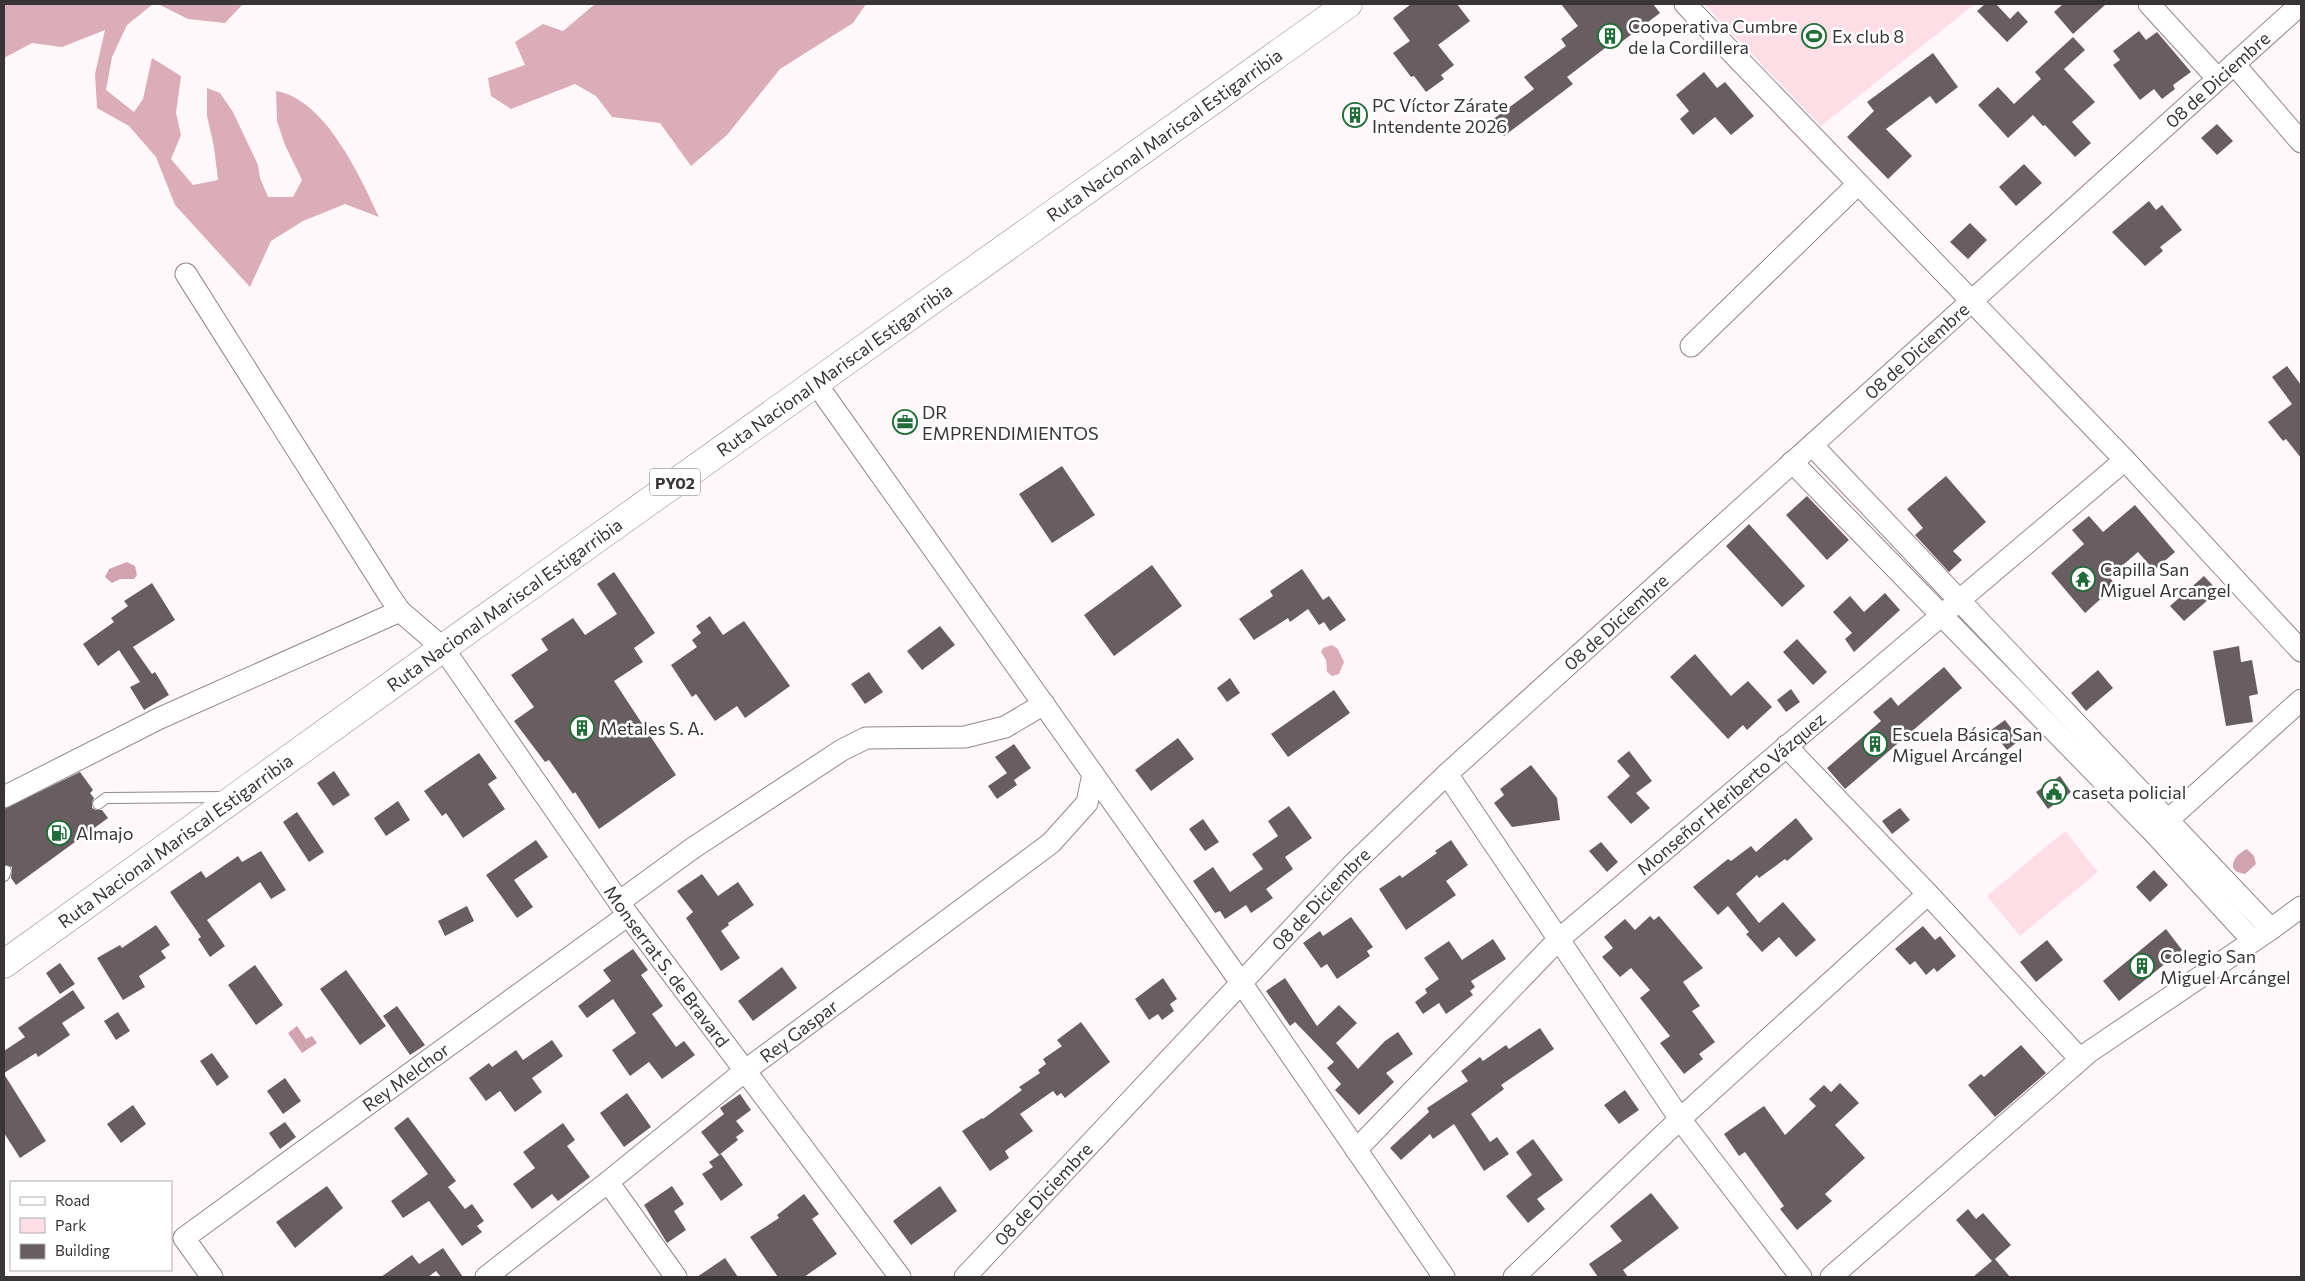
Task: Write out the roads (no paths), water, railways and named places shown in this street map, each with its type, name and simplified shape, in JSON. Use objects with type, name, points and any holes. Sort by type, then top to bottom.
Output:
[{"type":"main road","name":"Ruta Nacional Mariscal Estigarribia","points":[[4,964],[815,382],[1348,4]]},
{"type":"street","points":[[1685,4],[2125,460],[2301,651]]},
{"type":"street","points":[[2149,4],[2218,79]]},
{"type":"street","name":"08 de Diciembre","points":[[965,1277],[1242,984],[1350,866],[1448,774],[1970,300],[2301,4]]},
{"type":"street","points":[[2234,64],[2301,142]]},
{"type":"street","points":[[1691,346],[1858,184]]},
{"type":"street","name":"Monserrat S. de Bravard","points":[[186,274],[400,611],[443,648],[623,908],[900,1277]]},
{"type":"street","points":[[815,382],[1242,984],[1444,1277]]},
{"type":"street","points":[[1812,445],[1958,601],[2160,826],[2253,942]]},
{"type":"street","name":"Monseñor Heriberto Vázquez","points":[[1356,1150],[1558,940],[2125,460]]},
{"type":"street","points":[[1792,462],[1942,615],[2160,826],[2271,929]]},
{"type":"street","points":[[4,797],[158,720],[400,611]]},
{"type":"street","points":[[2160,826],[2301,700]]},
{"type":"street","name":"Rey Melchor","points":[[212,1277],[184,1238],[623,908],[693,848],[842,750],[866,738],[965,737],[1005,726],[1044,704]]},
{"type":"street","points":[[1786,746],[1928,894],[2080,1059]]},
{"type":"street","name":"Rey Gaspar","points":[[486,1277],[608,1182],[746,1070],[1051,843],[1087,803],[1093,774]]},
{"type":"street","points":[[1448,774],[1680,1119],[1800,1277]]},
{"type":"street","points":[[1514,1277],[1680,1119],[1928,894]]},
{"type":"street","points":[[1831,1277],[2080,1059],[2253,942],[2301,907]]},
{"type":"street","points":[[608,1182],[676,1277]]},
{"type":"lane","points":[[98,804],[106,798],[235,797]]},
{"type":"place","name":"Cooperativa Cumbre de la Cordillera","points":[[1610,36]]},
{"type":"place","name":"Ex club 8","points":[[1814,36]]},
{"type":"place","name":"PC Víctor Zárate Intendente 2026","points":[[1355,115]]},
{"type":"place","name":"DR EMPRENDIMIENTOS","points":[[905,422]]},
{"type":"place","name":"Capilla San Miguel Arcangel","points":[[2083,579]]},
{"type":"place","name":"Metales S. A.","points":[[582,728]]},
{"type":"place","name":"Escuela Básica San Miguel Arcángel","points":[[1875,744]]},
{"type":"place","name":"caseta policial","points":[[2054,792]]},
{"type":"place","name":"Almajo","points":[[59,833]]},
{"type":"place","name":"Colegio San Miguel Arcángel","points":[[2142,966]]}]
